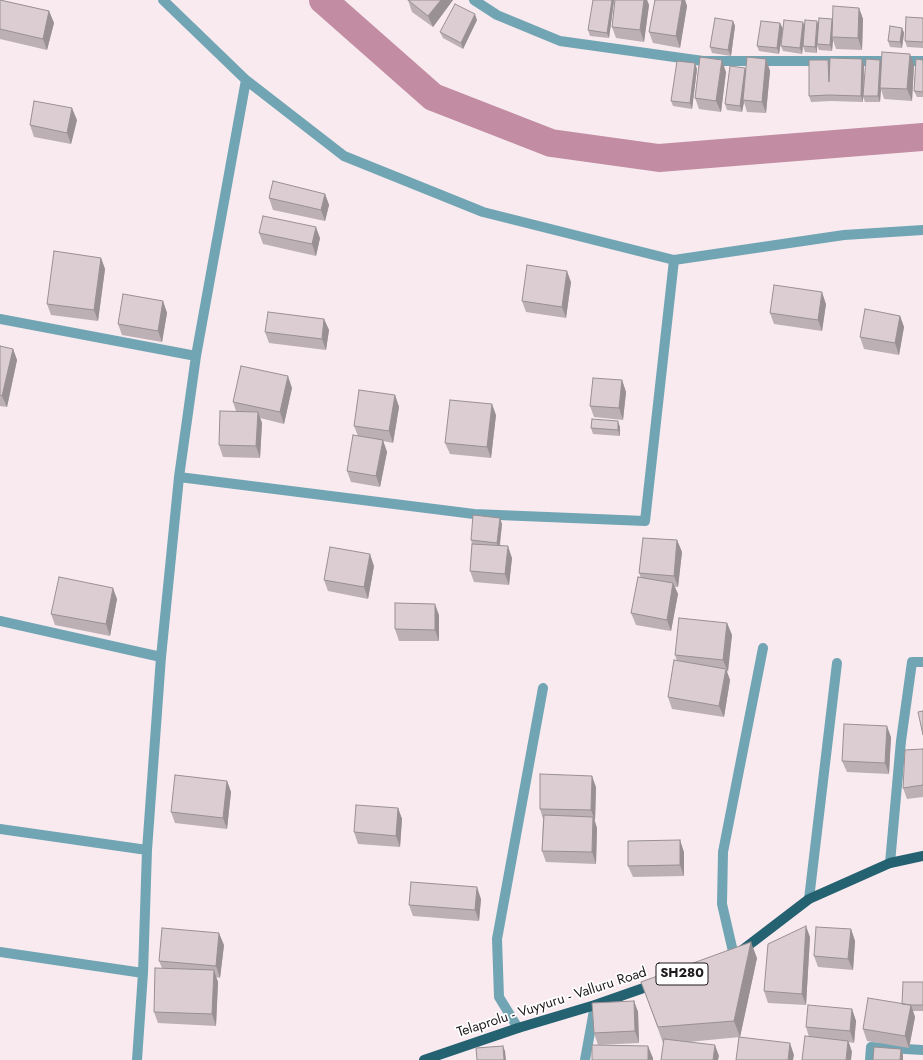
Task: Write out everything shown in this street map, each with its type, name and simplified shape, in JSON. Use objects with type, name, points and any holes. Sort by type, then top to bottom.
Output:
[{"type":"main road","points":[[730,957],[809,899],[890,863],[923,856]]},
{"type":"main road","name":"Telaprolu - Vuyyuru - Valluru Road","points":[[424,1060],[518,1028],[595,1005],[660,982]]},
{"type":"street","points":[[162,0],[246,80],[344,156],[482,212],[674,260],[844,235],[923,230]]},
{"type":"street","points":[[474,0],[497,15],[560,41],[703,61],[923,61]]},
{"type":"street","points":[[137,1060],[143,973],[147,850],[161,657],[179,477],[196,356],[246,80]]},
{"type":"street","points":[[179,477],[474,514],[645,521],[674,260]]},
{"type":"street","points":[[0,318],[196,356]]},
{"type":"street","points":[[0,621],[161,657]]},
{"type":"street","points":[[730,957],[722,904],[724,852],[763,648]]},
{"type":"street","points":[[890,863],[901,741],[912,662],[923,662]]},
{"type":"street","points":[[809,899],[837,663]]},
{"type":"street","points":[[518,1028],[499,997],[497,939],[543,688]]},
{"type":"street","points":[[0,829],[147,850]]},
{"type":"street","points":[[0,952],[143,973]]},
{"type":"street","points":[[585,1060],[595,1005]]},
{"type":"street","points":[[870,1060],[871,1047],[923,1050]]},
{"type":"building","points":[[0,0],[49,11],[43,39],[0,29]]},
{"type":"building","points":[[408,0],[441,0],[428,16]]},
{"type":"building","points":[[593,0],[612,0],[607,33],[588,30]]},
{"type":"building","points":[[615,0],[644,0],[640,30],[612,27]]},
{"type":"building","points":[[655,0],[682,0],[676,36],[649,32]]},
{"type":"building","points":[[455,4],[475,14],[461,43],[440,32]]},
{"type":"building","points":[[833,6],[859,8],[858,38],[832,37]]},
{"type":"building","points":[[906,17],[923,18],[923,42],[905,41]]},
{"type":"building","points":[[715,18],[733,21],[728,50],[710,47]]},
{"type":"building","points":[[819,18],[832,19],[830,45],[817,44]]},
{"type":"building","points":[[784,20],[803,22],[800,48],[781,46]]},
{"type":"building","points":[[805,20],[817,21],[815,47],[803,46]]},
{"type":"building","points":[[761,21],[780,23],[777,48],[757,46]]},
{"type":"building","points":[[890,26],[902,28],[900,42],[888,41]]},
{"type":"building","points":[[882,52],[910,54],[907,89],[880,88]]},
{"type":"building","points":[[700,57],[722,60],[716,101],[695,98]]},
{"type":"building","points":[[747,57],[766,59],[762,102],[743,100]]},
{"type":"building","points":[[830,58],[862,59],[861,96],[809,96],[809,60],[828,60],[829,82]]},
{"type":"building","points":[[866,59],[880,60],[878,96],[863,96]]},
{"type":"building","points":[[916,59],[923,60],[923,92],[914,91]]},
{"type":"building","points":[[677,61],[695,63],[690,103],[671,101]]},
{"type":"building","points":[[730,66],[745,68],[740,106],[725,104]]},
{"type":"building","points":[[34,101],[72,108],[67,133],[30,125]]},
{"type":"building","points":[[273,181],[325,194],[321,210],[269,198]]},
{"type":"building","points":[[263,216],[316,227],[312,244],[259,233]]},
{"type":"building","points":[[54,251],[101,258],[94,310],[47,304]]},
{"type":"building","points":[[527,265],[567,271],[562,307],[522,301]]},
{"type":"building","points":[[774,285],[822,292],[818,320],[770,313]]},
{"type":"building","points":[[123,294],[163,301],[158,331],[118,324]]},
{"type":"building","points":[[865,309],[900,316],[895,343],[860,337]]},
{"type":"building","points":[[268,312],[324,319],[322,339],[265,332]]},
{"type":"building","points":[[0,346],[13,349],[2,396],[0,395]]},
{"type":"building","points":[[241,366],[288,376],[280,412],[233,402]]},
{"type":"building","points":[[593,378],[622,380],[619,408],[590,406]]},
{"type":"building","points":[[359,390],[395,395],[389,431],[354,426]]},
{"type":"building","points":[[450,400],[492,404],[487,447],[445,443]]},
{"type":"building","points":[[220,411],[258,412],[256,446],[219,445]]},
{"type":"building","points":[[592,419],[618,421],[618,430],[591,428]]},
{"type":"building","points":[[353,435],[383,440],[376,476],[347,471]]},
{"type":"building","points":[[473,515],[500,518],[497,543],[471,540]]},
{"type":"building","points":[[643,538],[677,540],[674,576],[639,573]]},
{"type":"building","points":[[472,544],[508,546],[505,574],[470,571]]},
{"type":"building","points":[[330,547],[370,554],[364,587],[324,580]]},
{"type":"building","points":[[59,577],[113,588],[106,624],[51,614]]},
{"type":"building","points":[[638,577],[673,583],[667,620],[631,613]]},
{"type":"building","points":[[395,603],[435,604],[435,630],[395,629]]},
{"type":"building","points":[[679,618],[727,623],[723,660],[675,655]]},
{"type":"building","points":[[674,660],[726,669],[719,706],[668,697]]},
{"type":"building","points":[[923,711],[923,735],[918,712]]},
{"type":"building","points":[[844,724],[887,726],[885,763],[842,761]]},
{"type":"building","points":[[923,749],[923,785],[903,788],[905,750]]},
{"type":"building","points":[[540,774],[592,776],[591,810],[540,809]]},
{"type":"building","points":[[175,775],[227,781],[223,818],[171,812]]},
{"type":"building","points":[[356,805],[398,808],[396,836],[354,832]]},
{"type":"building","points":[[544,815],[593,817],[592,852],[542,851]]},
{"type":"building","points":[[680,840],[680,865],[628,866],[628,841]]},
{"type":"building","points":[[411,882],[477,887],[475,910],[409,905]]},
{"type":"building","points":[[806,926],[802,994],[764,991],[768,944]]},
{"type":"building","points":[[816,927],[851,929],[848,959],[814,956]]},
{"type":"building","points":[[162,928],[219,933],[216,966],[159,961]]},
{"type":"building","points":[[751,942],[734,1021],[658,1027],[641,982]]},
{"type":"building","points":[[155,968],[214,970],[212,1014],[154,1012]]},
{"type":"building","points":[[903,982],[923,982],[923,1005],[902,1004]]},
{"type":"building","points":[[868,998],[911,1005],[905,1036],[863,1029]]},
{"type":"building","points":[[634,1001],[635,1031],[594,1033],[592,1003]]},
{"type":"building","points":[[808,1005],[852,1009],[850,1031],[806,1027]]},
{"type":"building","points":[[805,1036],[848,1041],[846,1060],[802,1060]]},
{"type":"building","points":[[739,1037],[790,1043],[788,1060],[736,1060]]},
{"type":"building","points":[[664,1039],[715,1045],[713,1060],[661,1060]]},
{"type":"building","points":[[592,1045],[648,1046],[648,1060],[592,1060]]},
{"type":"building","points":[[503,1046],[504,1060],[477,1060],[476,1048]]},
{"type":"building","points":[[874,1047],[901,1049],[900,1060],[873,1060]]},
{"type":"waterway","points":[[323,0],[433,97],[551,143],[659,158],[923,137]]}]
